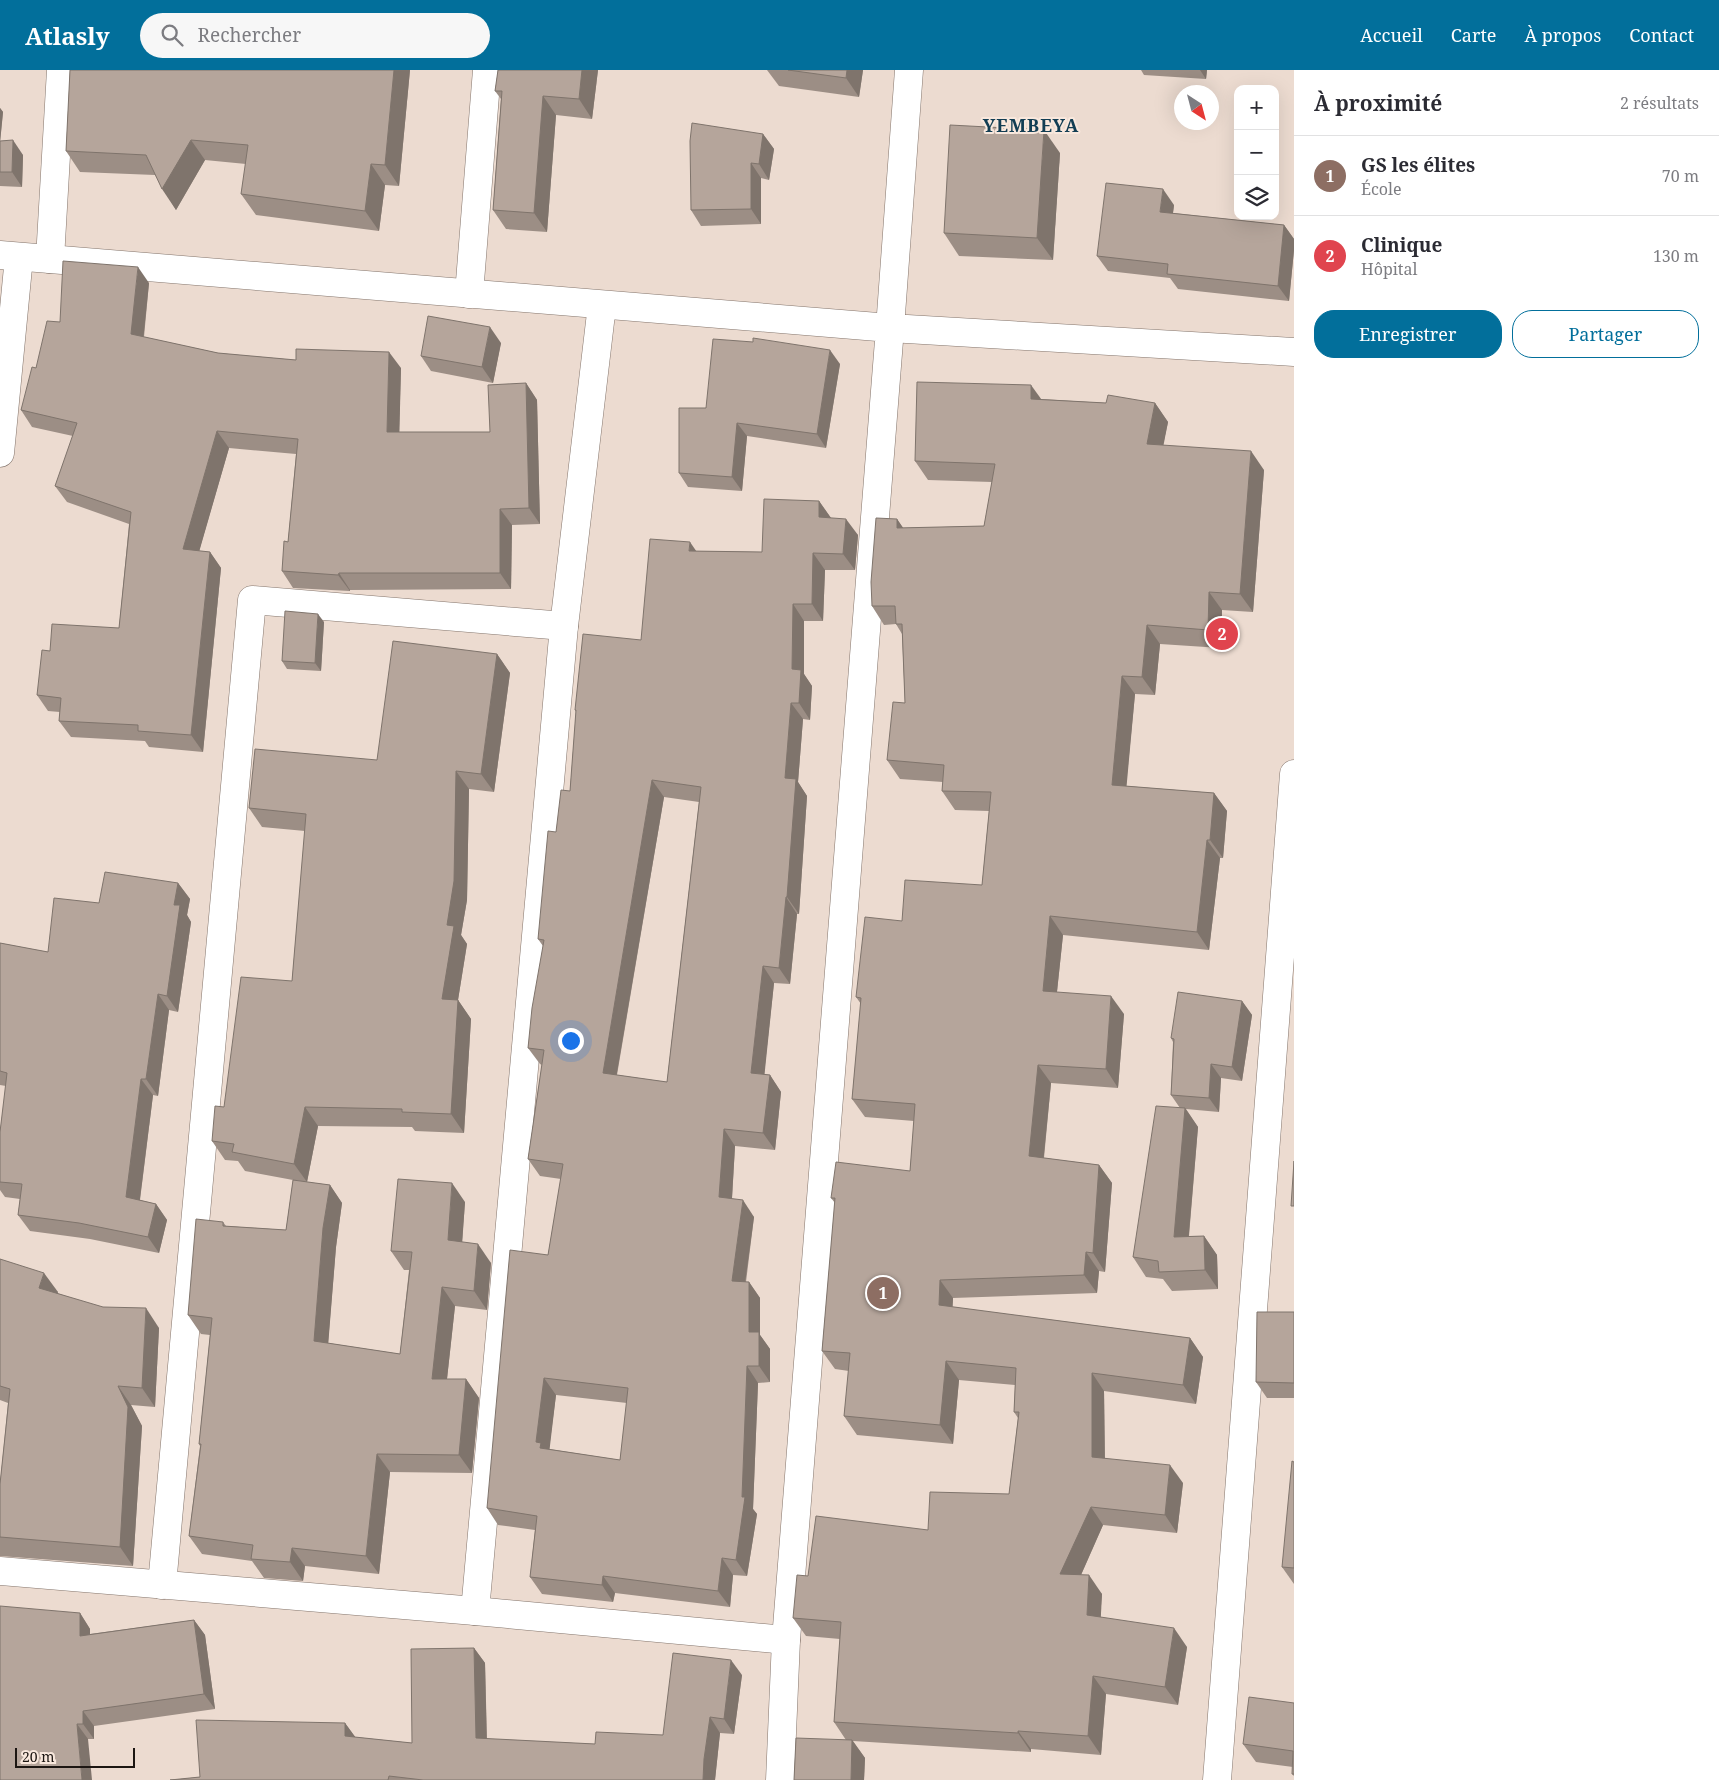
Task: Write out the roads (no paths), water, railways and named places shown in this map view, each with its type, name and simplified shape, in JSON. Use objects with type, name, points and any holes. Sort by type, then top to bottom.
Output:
[{"type":"street","points":[[50,259],[61,70]]},
{"type":"street","points":[[469,294],[487,70]]},
{"type":"street","points":[[780,1780],[786,1640],[909,70]]},
{"type":"street","points":[[0,453],[10,256],[890,328],[1294,352]]},
{"type":"street","points":[[475,1611],[564,626],[602,305]]},
{"type":"street","points":[[162,1585],[252,600],[564,626]]},
{"type":"street","points":[[1217,1780],[1294,774]]},
{"type":"street","points":[[0,1571],[475,1611],[786,1640]]},
{"type":"place","name":"Clinique","points":[[1222,634]]},
{"type":"place","name":"GS les élites","points":[[883,1293]]},
{"type":"district","name":"YEMBEYA","points":[[1031,126]]}]
